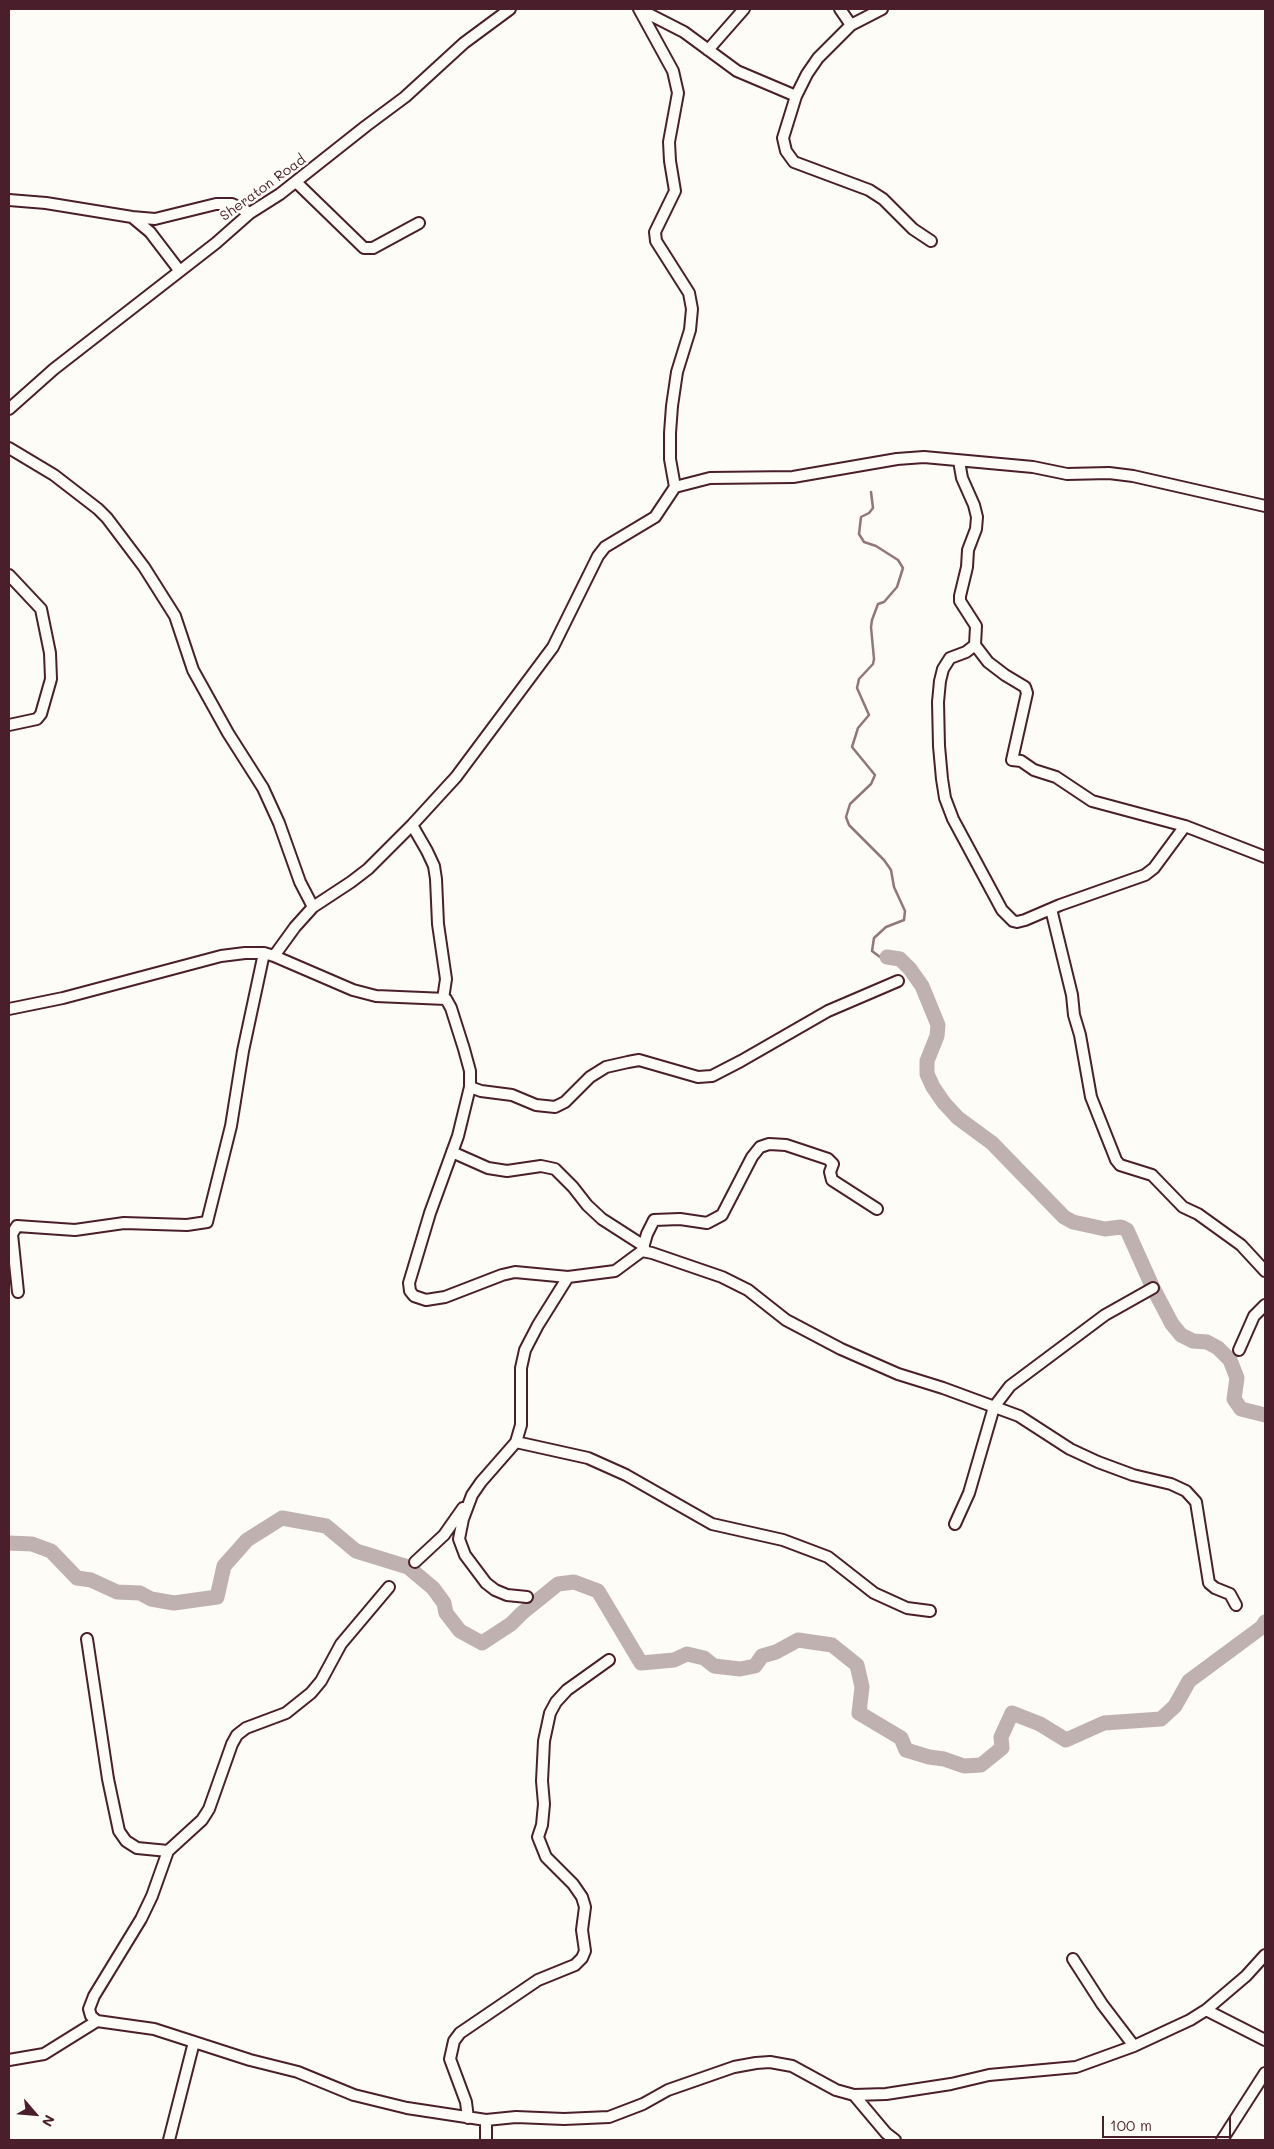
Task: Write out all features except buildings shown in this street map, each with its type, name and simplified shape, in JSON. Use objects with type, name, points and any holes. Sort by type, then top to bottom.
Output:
[{"type":"street","name":"Sheraton Road","points":[[9,409],[54,369],[216,243],[250,213],[296,182],[405,97],[464,43],[510,9]]},
{"type":"street","points":[[639,9],[652,11],[737,71],[796,96]]},
{"type":"street","points":[[639,9],[673,71],[678,92],[669,142],[675,191],[655,232],[656,241],[689,293],[692,309],[690,330],[678,372],[672,406],[670,459],[675,487]]},
{"type":"street","points":[[708,50],[744,9]]},
{"type":"street","points":[[840,9],[852,25]]},
{"type":"street","points":[[882,9],[852,25],[818,58],[806,74],[796,96],[783,138],[786,151],[794,162],[868,190],[883,199],[913,228],[932,241]]},
{"type":"street","points":[[296,182],[343,230],[364,248],[373,248],[419,223]]},
{"type":"street","points":[[9,200],[46,203],[132,217],[155,218],[216,204],[232,204],[250,213]]},
{"type":"street","points":[[132,217],[150,232],[179,270]]},
{"type":"street","points":[[9,448],[54,475],[98,509],[144,567],[175,616],[193,670],[228,733],[263,788],[279,823],[300,882],[313,907]]},
{"type":"street","points":[[18,1292],[12,1234],[16,1226],[75,1230],[124,1223],[187,1225],[206,1222],[231,1126],[243,1051],[269,954],[313,907],[368,869],[412,825],[473,757],[541,666],[574,608],[592,565],[598,556],[605,547],[655,517],[675,487],[710,478],[793,477],[897,459],[924,457],[1033,467],[1067,474],[1109,473],[1133,476],[1265,506]]},
{"type":"street","points":[[959,461],[962,478],[974,505],[977,517],[976,529],[968,550],[966,573],[960,596],[962,605],[976,626],[975,645],[988,662],[997,670],[1025,687],[1025,704],[1012,760],[1021,761],[1034,770],[1056,777],[1092,802],[1185,826],[1265,857]]},
{"type":"street","points":[[9,575],[40,609],[50,652],[50,680],[41,714],[37,719],[9,725]]},
{"type":"street","points":[[975,645],[966,652],[950,658],[943,669],[940,681],[938,702],[939,746],[945,798],[953,819],[1002,910],[1013,921],[1017,922],[1145,874],[1154,868],[1185,826]]},
{"type":"street","points":[[412,825],[434,866],[438,924],[446,979],[443,998]]},
{"type":"street","points":[[1051,909],[1072,995],[1074,1015],[1080,1035],[1091,1096],[1116,1160],[1120,1165],[1152,1174],[1183,1207],[1198,1214],[1241,1245],[1265,1271]]},
{"type":"street","points":[[9,1009],[62,998],[221,956],[245,953],[269,954],[353,990],[376,996],[443,998],[448,1002],[464,1049],[470,1071],[470,1087],[466,1111],[430,1213],[409,1283],[410,1291],[414,1296],[426,1300],[445,1297],[502,1275],[515,1272],[568,1277],[616,1271],[643,1249],[654,1220],[680,1219],[707,1222],[722,1215],[752,1157],[760,1147],[769,1144],[786,1145],[828,1159],[833,1164],[830,1172],[832,1180],[877,1209]]},
{"type":"street","points":[[470,1087],[481,1091],[512,1095],[536,1105],[555,1108],[565,1102],[590,1076],[606,1067],[628,1062],[639,1060],[698,1077],[712,1076],[742,1061],[828,1011],[898,981]]},
{"type":"street","points":[[452,1152],[488,1168],[507,1171],[541,1166],[556,1169],[574,1187],[587,1205],[602,1219],[643,1249],[736,1283],[748,1290],[786,1320],[841,1349],[898,1374],[943,1388],[1019,1416],[1070,1449],[1098,1462],[1133,1475],[1171,1484],[1186,1490],[1196,1502],[1209,1583],[1230,1594],[1236,1605]]},
{"type":"street","points":[[415,1562],[444,1535],[481,1482],[516,1442],[521,1425],[521,1368],[525,1350],[538,1324],[568,1277]]},
{"type":"street","points":[[956,1524],[969,1493],[994,1407],[1010,1386],[1105,1315],[1153,1288]]},
{"type":"street","points":[[1239,1350],[1254,1316],[1265,1304]]},
{"type":"street","points":[[516,1442],[588,1458],[626,1475],[712,1524],[783,1540],[821,1554],[849,1572],[874,1593],[908,1608],[930,1611]]},
{"type":"street","points":[[472,1495],[463,1519],[459,1539],[464,1555],[476,1571],[495,1590],[507,1595],[527,1597]]},
{"type":"street","points":[[389,1587],[341,1644],[321,1681],[311,1693],[286,1713],[246,1728],[237,1735],[209,1809],[202,1820],[168,1851],[152,1896],[141,1919],[89,2009],[91,2016],[97,2021],[154,2029],[298,2072],[354,2095],[407,2108],[486,2120],[516,2117],[564,2119],[609,2117],[643,2104],[668,2090],[734,2067],[756,2062],[770,2062],[792,2066],[836,2090],[854,2095],[894,2093],[951,2084],[989,2075],[1076,2067],[1134,2046],[1190,2020],[1206,2010],[1246,1976],[1265,1955]]},
{"type":"street","points":[[87,1639],[108,1779],[119,1831],[126,1842],[137,1848],[168,1851]]},
{"type":"street","points":[[468,2118],[466,2102],[450,2059],[454,2041],[460,2034],[538,1980],[575,1965],[582,1958],[584,1951],[582,1930],[584,1908],[582,1897],[573,1884],[546,1857],[538,1837],[544,1817],[543,1749],[546,1726],[556,1702],[567,1690],[609,1660]]},
{"type":"street","points":[[1073,1959],[1102,2004],[1134,2046]]},
{"type":"street","points":[[1206,2010],[1265,2040]]},
{"type":"street","points":[[9,2060],[44,2054],[97,2021]]},
{"type":"street","points":[[169,2140],[194,2042]]},
{"type":"street","points":[[1222,2140],[1265,2073]]},
{"type":"street","points":[[854,2095],[886,2133],[895,2140]]},
{"type":"street","points":[[486,2120],[486,2140]]},
{"type":"waterway","points":[[871,492],[873,508],[869,513],[861,517],[859,534],[864,542],[876,546],[898,560],[903,568],[897,587],[884,602],[878,604],[871,627],[873,664],[859,679],[857,688],[869,715],[858,728],[852,747],[875,775],[871,784],[850,804],[846,817],[849,825],[884,860],[891,870],[894,887],[905,911],[904,920],[886,927],[874,938],[872,951],[880,957],[887,957]]},
{"type":"waterway","points":[[887,957],[900,959],[910,969],[922,986],[938,1025],[937,1036],[927,1061],[927,1074],[944,1103],[958,1118],[992,1143],[1064,1217],[1073,1222],[1105,1229],[1121,1227],[1127,1230],[1153,1288],[1172,1324],[1181,1335],[1193,1341],[1207,1342],[1218,1348],[1230,1360],[1237,1378],[1234,1399],[1241,1409],[1265,1415]]},
{"type":"waterway","points":[[9,1543],[32,1544],[51,1551],[77,1578],[91,1580],[117,1592],[140,1593],[151,1599],[174,1603],[217,1597],[224,1566],[247,1540],[282,1518],[326,1526],[356,1551],[408,1567],[433,1588],[444,1603],[446,1613],[460,1631],[482,1643],[511,1624],[558,1584],[574,1582],[598,1591],[641,1663],[674,1660],[687,1654],[704,1658],[714,1666],[740,1669],[755,1666],[762,1656],[776,1652],[798,1640],[832,1645],[857,1665],[862,1687],[859,1713],[901,1738],[906,1750],[964,1766],[981,1765],[1002,1748],[1001,1737],[1012,1713],[1040,1724],[1066,1740],[1104,1723],[1161,1719],[1175,1706],[1189,1681],[1262,1627],[1265,1622]]}]
